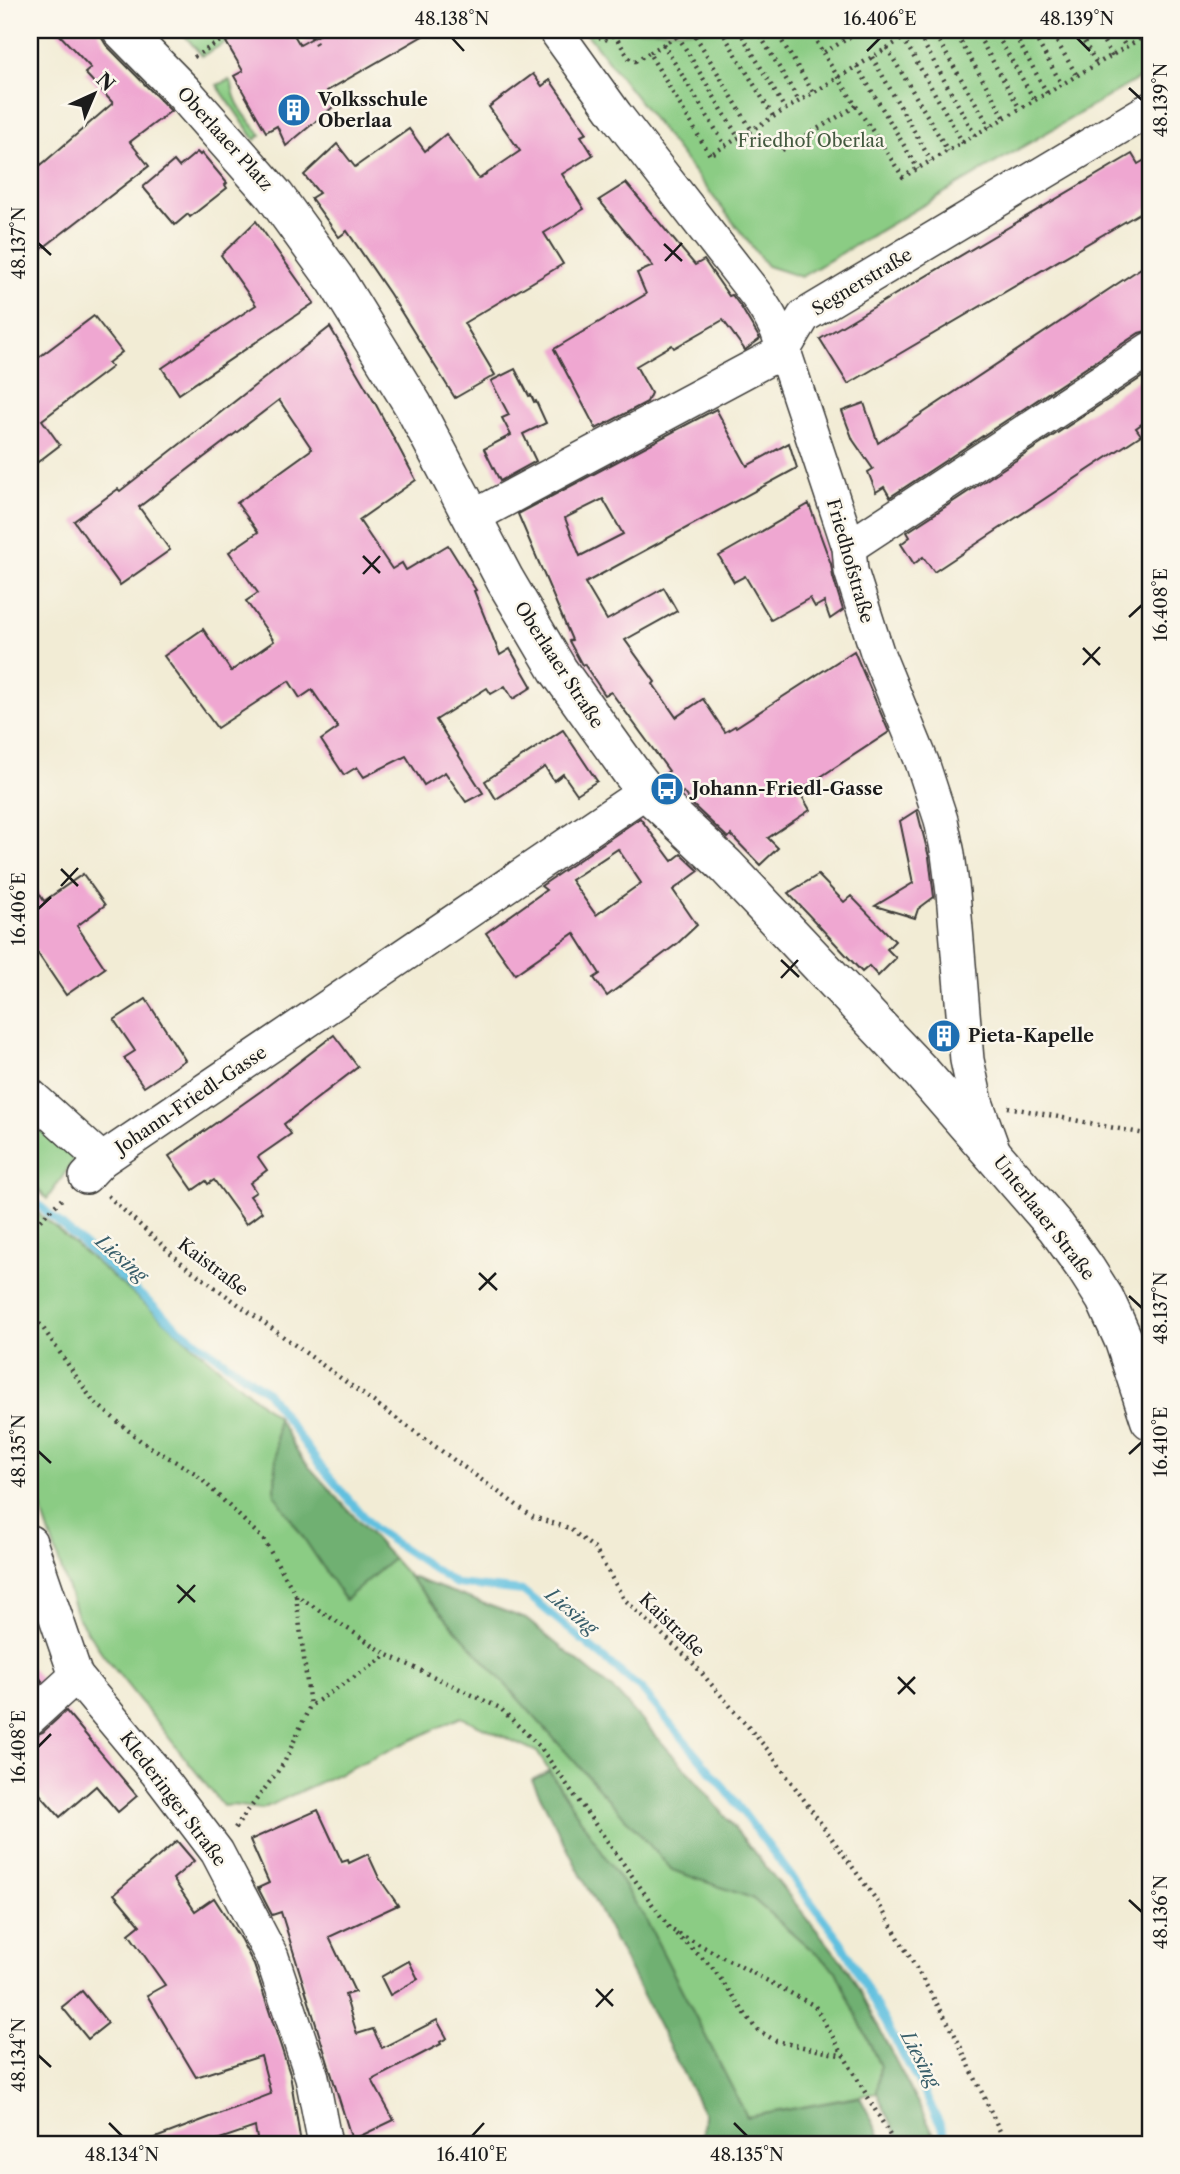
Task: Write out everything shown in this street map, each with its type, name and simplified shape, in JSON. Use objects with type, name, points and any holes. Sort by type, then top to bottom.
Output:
[{"type":"main road","name":"Oberlaaer Platz","points":[[122,30],[184,93],[275,196]]},
{"type":"main road","name":"Oberlaaer Platz","points":[[157,30],[186,62],[235,125],[275,196]]},
{"type":"main road","name":"Oberlaaer Straße","points":[[275,196],[336,280],[387,360],[471,517],[558,670],[646,791],[726,866],[923,1074]]},
{"type":"main road","name":"Unterlaaer Straße","points":[[923,1074],[1056,1227],[1086,1269],[1105,1299],[1124,1341],[1150,1420]]},
{"type":"street","name":"Friedhofstraße","points":[[555,30],[616,115],[763,304],[776,330],[849,547],[851,572],[877,652],[922,762],[940,820],[948,854],[967,1060],[976,1102],[995,1156]]},
{"type":"street","name":"Segnerstraße","points":[[783,351],[804,316],[1150,109]]},
{"type":"street","points":[[849,547],[1150,349]]},
{"type":"street","points":[[471,517],[783,351]]},
{"type":"street","name":"Johann-Friedl-Gasse","points":[[84,1177],[646,791]]},
{"type":"street","points":[[923,1074],[967,1060]]},
{"type":"street","points":[[30,1095],[84,1177]]},
{"type":"street","name":"Klederinger Straße","points":[[30,1542],[76,1675],[157,1773],[217,1852],[272,1957],[312,2077],[325,2144]]},
{"type":"street","points":[[30,1718],[76,1675]]},
{"type":"path","points":[[186,62],[238,30]]},
{"type":"path","points":[[308,30],[318,47]]},
{"type":"path","points":[[594,30],[603,41],[622,30]]},
{"type":"path","points":[[614,34],[629,58],[635,61],[690,30],[751,130]]},
{"type":"path","points":[[722,30],[773,117]]},
{"type":"path","points":[[739,30],[785,109]]},
{"type":"path","points":[[757,30],[799,101]]},
{"type":"path","points":[[775,30],[813,92]]},
{"type":"path","points":[[810,30],[903,177],[1148,35],[1141,30]]},
{"type":"path","points":[[837,30],[844,41]]},
{"type":"path","points":[[649,53],[710,155],[916,30],[975,135]]},
{"type":"path","points":[[932,30],[990,127]]},
{"type":"path","points":[[954,30],[1005,118]]},
{"type":"path","points":[[975,30],[1020,109]]},
{"type":"path","points":[[994,30],[1035,101]]},
{"type":"path","points":[[1012,30],[1047,93]]},
{"type":"path","points":[[1031,30],[1062,85]]},
{"type":"path","points":[[1050,30],[1077,76]]},
{"type":"path","points":[[1077,30],[1097,64]]},
{"type":"path","points":[[1097,30],[1112,56]]},
{"type":"path","points":[[1116,30],[1126,47]]},
{"type":"path","points":[[823,53],[858,31]]},
{"type":"path","points":[[220,41],[221,33]]},
{"type":"path","points":[[678,36],[738,138]]},
{"type":"path","points":[[903,38],[962,143]]},
{"type":"path","points":[[663,44],[725,146]]},
{"type":"path","points":[[887,48],[948,151]]},
{"type":"path","points":[[872,57],[931,161]]},
{"type":"path","points":[[857,66],[918,169]]},
{"type":"path","points":[[782,149],[856,106]]},
{"type":"path","points":[[976,1102],[1150,1135]]},
{"type":"path","points":[[30,1230],[84,1177]]},
{"type":"path","name":"Kaistraße","points":[[84,1177],[195,1273],[533,1517],[569,1528],[594,1549],[624,1599],[692,1662],[768,1750],[877,1901],[954,2033],[1006,2144]]},
{"type":"path","points":[[30,1313],[93,1401],[142,1441],[195,1472],[263,1539],[296,1595],[310,1706],[284,1763],[217,1852]]},
{"type":"path","points":[[296,1595],[388,1655],[500,1707],[540,1747],[670,1929],[712,1967],[756,2029],[776,2041],[844,2056]]},
{"type":"path","points":[[310,1706],[388,1655]]},
{"type":"path","points":[[670,1929],[815,2006],[895,2144]]},
{"type":"green space","points":[[180,30],[247,30],[202,56]]},
{"type":"green space","name":"Friedhof Oberlaa","points":[[584,30],[1150,30],[1150,72],[801,277],[767,266]]},
{"type":"green space","points":[[229,80],[238,105],[261,135],[255,140],[217,85]]},
{"type":"green space","points":[[30,1111],[77,1156],[47,1199],[30,1181]]},
{"type":"green space","points":[[30,1206],[277,1417],[275,1495],[345,1599],[393,1559],[672,1870],[752,1898],[836,1971],[880,2066],[877,2093],[747,2117],[645,1918],[537,1752],[461,1717],[262,1809],[223,1806],[102,1653],[77,1616],[30,1475]]},
{"type":"green space","points":[[277,1417],[301,1458],[393,1559],[345,1600],[275,1495]]},
{"type":"green space","points":[[408,1576],[526,1619],[618,1694],[700,1785],[848,1969],[939,2144],[901,2144],[877,2093],[880,2066],[836,1971],[752,1898],[672,1870]]},
{"type":"green space","points":[[549,1771],[645,1918],[747,2117],[860,2097],[884,2144],[702,2144],[704,2114],[532,1780]]},
{"type":"building","points":[[55,30],[97,30],[106,45],[171,111],[130,142],[149,166],[30,258],[30,149],[41,165],[113,103],[85,73],[91,68]]},
{"type":"building","name":"Volksschule Oberlaa","points":[[247,30],[291,30],[300,45],[327,30],[433,30],[327,91],[333,107],[286,146],[277,126],[266,132],[234,76],[243,71],[226,42]]},
{"type":"building","points":[[533,74],[542,86],[550,80],[587,133],[581,136],[593,155],[562,174],[584,209],[544,233],[563,264],[464,323],[495,375],[455,398],[347,231],[339,237],[311,198],[319,193],[304,175],[337,144],[355,167],[409,129],[425,151],[446,134],[479,179],[520,151],[489,107]]},
{"type":"building","points":[[197,152],[200,155],[202,153],[227,183],[227,188],[190,217],[188,214],[175,225],[143,187],[174,161],[179,167]]},
{"type":"building","points":[[1132,154],[1138,164],[1150,157],[1150,207],[848,384],[820,339]]},
{"type":"building","points":[[626,183],[695,265],[704,260],[729,296],[732,295],[741,307],[760,339],[745,350],[723,320],[674,348],[672,345],[636,366],[651,393],[647,402],[596,429],[554,349],[646,294],[637,273],[653,266],[599,200]]},
{"type":"building","points":[[256,221],[314,303],[179,394],[162,368],[256,305],[221,255]]},
{"type":"building","points":[[1150,262],[1150,330],[1139,333],[890,497],[884,487],[876,492],[868,472],[873,469],[853,440],[842,411],[864,403],[878,443]]},
{"type":"building","points":[[94,316],[122,352],[108,363],[112,367],[42,420],[60,445],[30,468],[30,364]]},
{"type":"building","points":[[330,327],[416,480],[359,520],[392,569],[402,563],[406,570],[448,545],[476,590],[474,591],[500,655],[510,649],[532,687],[513,699],[505,686],[491,694],[487,688],[436,720],[483,793],[466,802],[445,772],[424,785],[406,756],[364,777],[357,767],[344,775],[321,740],[338,728],[312,690],[300,698],[289,681],[217,728],[164,656],[203,629],[231,671],[274,641],[246,601],[258,593],[229,552],[258,532],[237,503],[312,449],[279,400],[139,507],[170,550],[120,585],[74,521],[118,489],[120,491]]},
{"type":"building","points":[[515,369],[529,396],[536,401],[546,423],[523,434],[536,461],[500,481],[484,449],[511,435],[502,418],[509,415],[491,381]]},
{"type":"building","points":[[1150,372],[1150,418],[1136,428],[1141,435],[934,572],[923,557],[914,564],[901,544],[910,537],[907,532]]},
{"type":"building","points":[[716,409],[747,466],[789,443],[797,468],[585,583],[607,620],[664,588],[677,611],[625,640],[676,717],[703,699],[725,732],[854,651],[889,732],[799,791],[810,810],[768,838],[778,848],[760,865],[731,835],[728,838],[683,792],[681,794],[666,780],[663,775],[669,771],[611,692],[605,695],[584,664],[582,665],[569,641],[572,640],[518,514]],"holes":[[[603,499],[623,534],[580,556],[565,518]]]},
{"type":"building","points":[[809,504],[831,564],[843,610],[830,619],[824,602],[815,607],[810,598],[771,620],[745,576],[734,582],[719,556]]},
{"type":"building","points":[[563,730],[597,781],[577,794],[563,774],[554,781],[545,767],[496,799],[485,781]]},
{"type":"building","points":[[917,810],[929,857],[934,897],[918,909],[915,918],[875,906],[913,883],[900,821]]},
{"type":"building","points":[[640,818],[672,861],[681,854],[699,871],[673,890],[697,925],[678,943],[607,996],[594,978],[600,974],[574,933],[515,974],[486,933],[546,890],[541,886]],"holes":[[[618,849],[641,883],[596,915],[571,880]]]},
{"type":"building","points":[[83,874],[105,905],[77,926],[105,968],[66,995],[30,942],[30,879],[44,901]]},
{"type":"building","points":[[818,875],[844,902],[851,896],[895,941],[887,949],[896,958],[878,976],[869,966],[862,972],[788,893]]},
{"type":"building","points":[[146,999],[185,1060],[144,1087],[124,1058],[135,1051],[114,1020]]},
{"type":"building","points":[[334,1035],[358,1067],[284,1124],[291,1134],[258,1157],[267,1170],[250,1183],[256,1192],[250,1196],[262,1212],[246,1224],[214,1180],[208,1184],[206,1181],[193,1190],[169,1156]]},
{"type":"building","points":[[30,1666],[42,1681],[30,1692]]},
{"type":"building","points":[[66,1711],[137,1796],[118,1812],[96,1786],[60,1817],[30,1783],[30,1737],[43,1732]]},
{"type":"building","points":[[318,1810],[342,1862],[348,1860],[349,1863],[368,1854],[379,1878],[398,1905],[329,1937],[355,1992],[345,1995],[357,2034],[373,2029],[382,2048],[437,2020],[447,2038],[440,2042],[441,2044],[372,2080],[394,2120],[352,2140],[281,1912],[272,1915],[258,1888],[269,1883],[250,1840]]},
{"type":"building","points":[[177,1841],[194,1861],[173,1879],[195,1911],[214,1898],[254,1965],[290,2074],[301,2144],[258,2144],[255,2127],[205,2144],[145,2144],[271,2094],[261,2056],[196,2077],[147,1995],[165,1985],[129,1934],[140,1925],[114,1894]]},
{"type":"building","points":[[409,1961],[418,1979],[390,1995],[381,1977]]},
{"type":"building","points":[[82,1991],[108,2023],[88,2039],[62,2007]]},
{"type":"waterway","name":"Liesing","points":[[30,1197],[177,1327],[266,1391],[322,1468],[374,1529],[456,1584],[523,1591],[642,1690],[723,1786],[841,1942],[950,2144]]},
{"type":"place","name":"Volksschule Oberlaa","points":[[294,110]]},
{"type":"place","name":"Johann-Friedl-Gasse","points":[[667,789]]},
{"type":"place","name":"Pieta-Kapelle","points":[[944,1036]]}]
